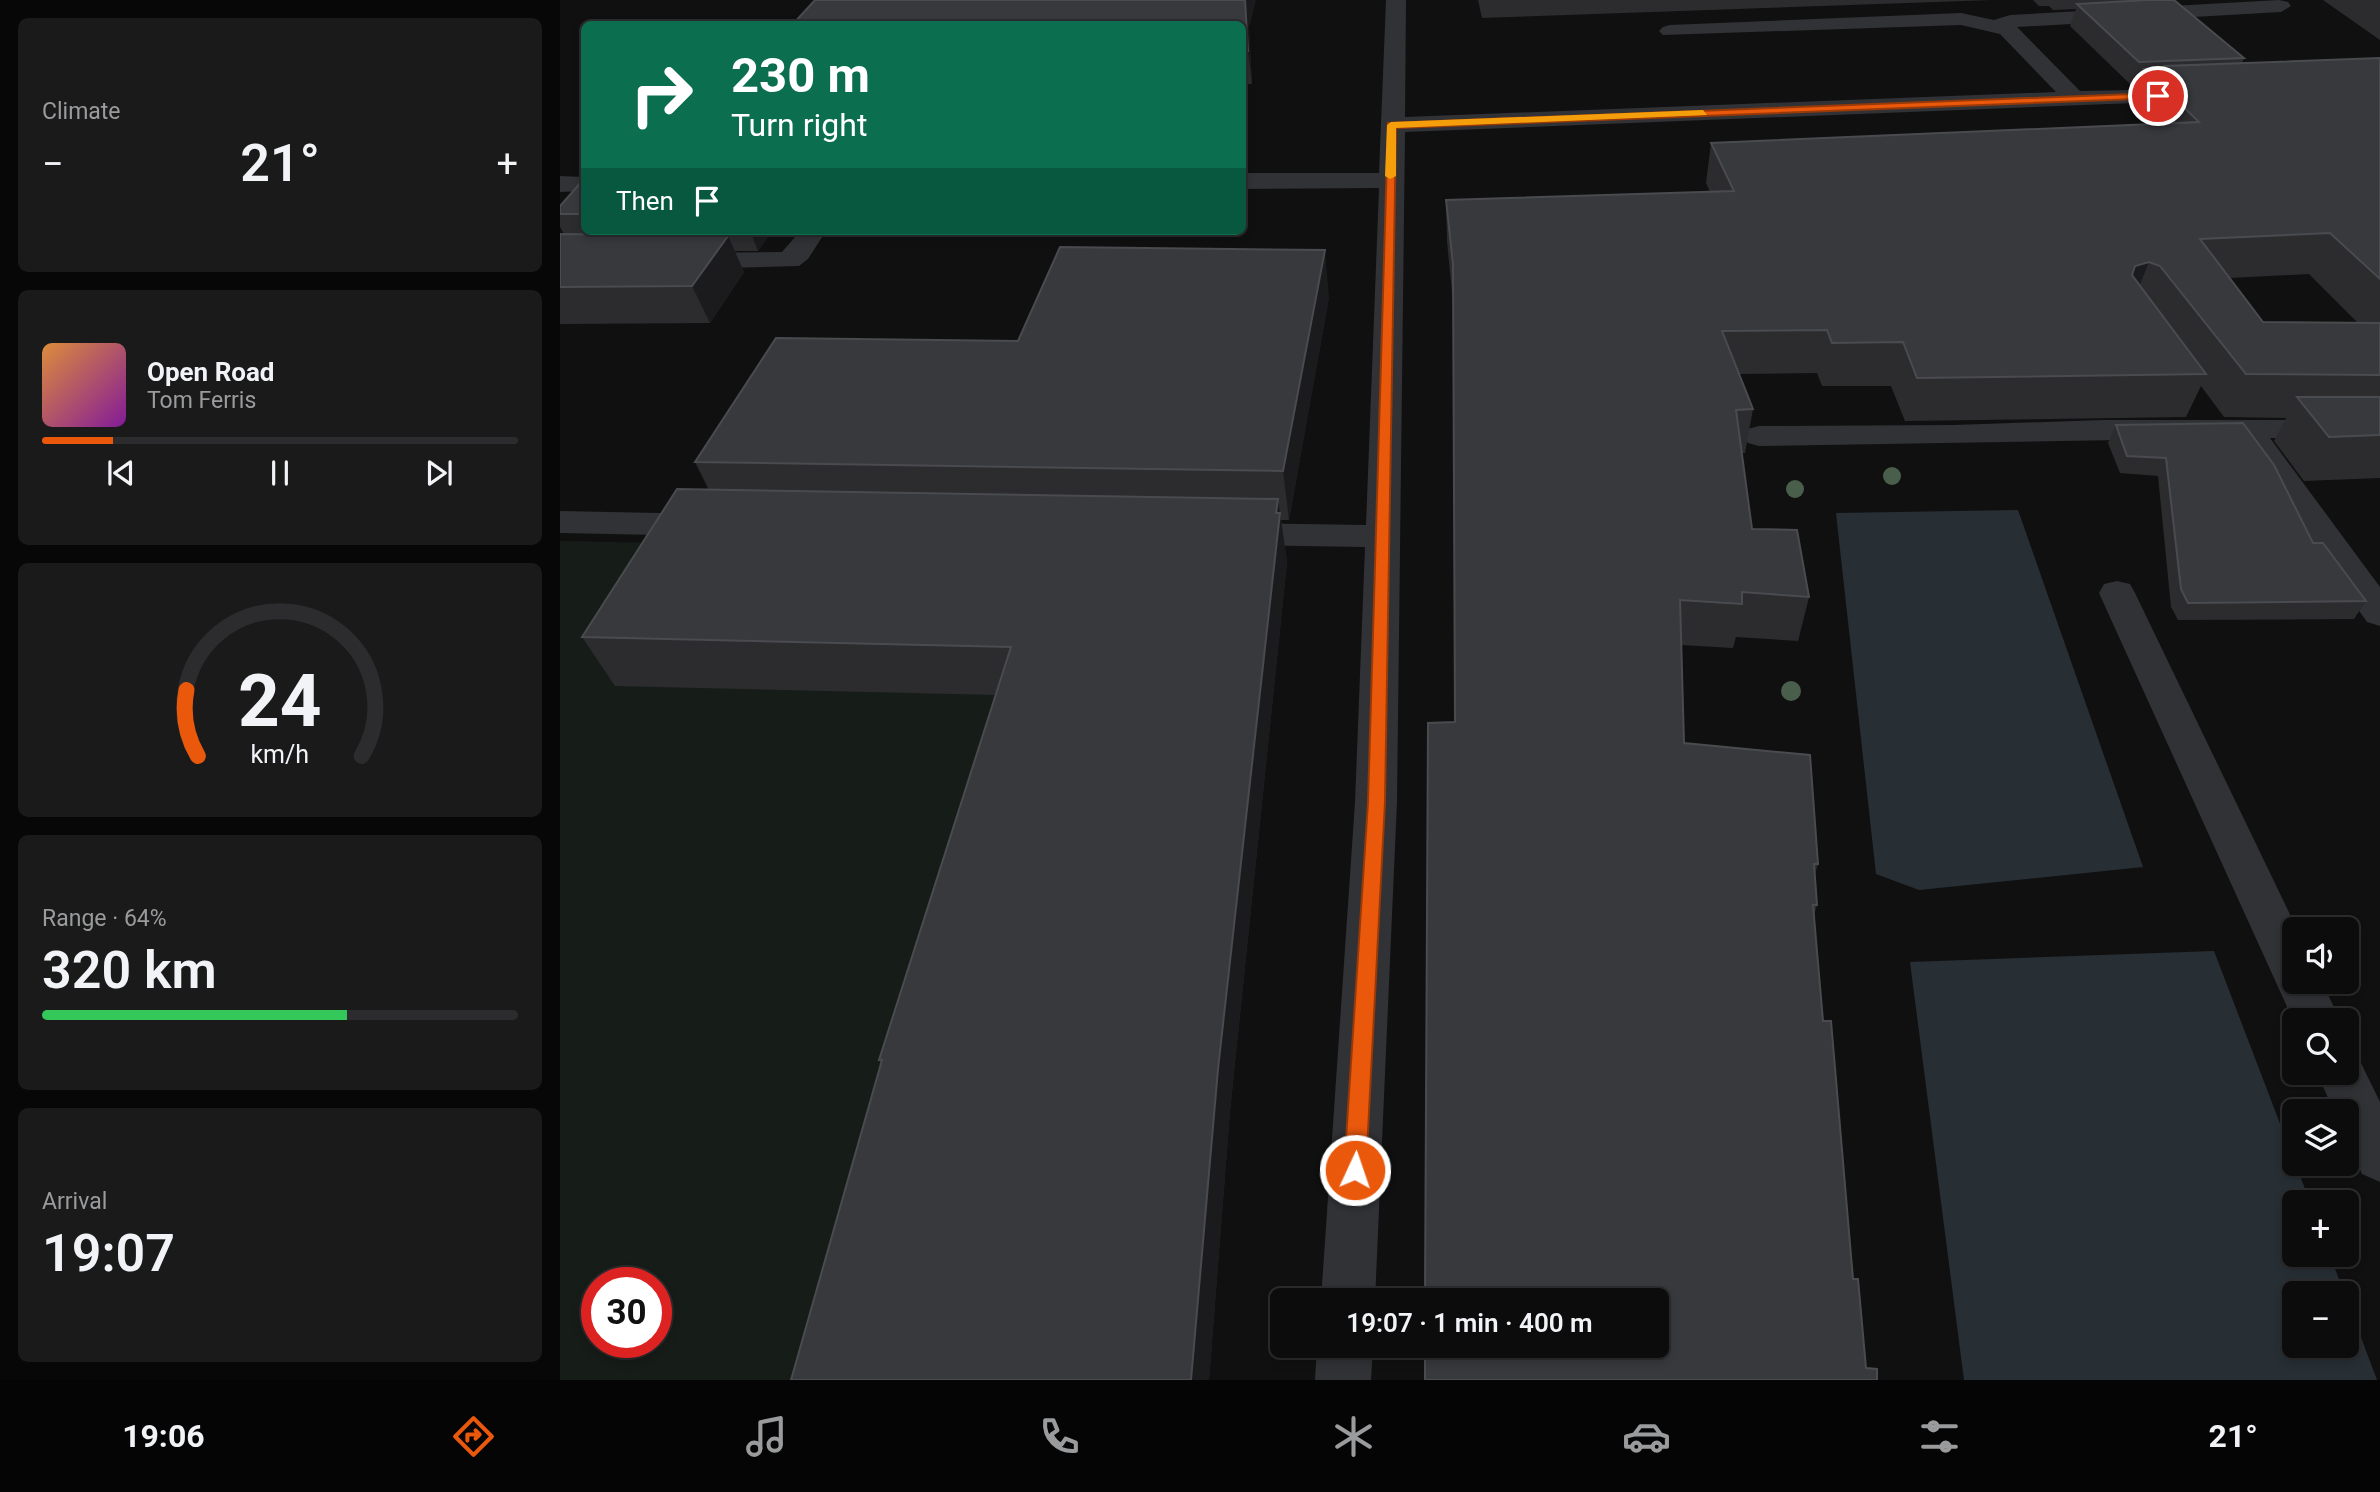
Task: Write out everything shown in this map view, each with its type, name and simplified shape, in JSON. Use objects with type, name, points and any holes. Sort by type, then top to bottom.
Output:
[{"type":"street","points":[[1349,1288],[1376,802],[1396,0]]},
{"type":"street","points":[[2003,28],[2002,24],[2010,21],[2280,6]]},
{"type":"street","points":[[1670,31],[1961,19],[2003,28],[2075,99]]},
{"type":"street","points":[[1391,125],[2214,93]]},
{"type":"street","points":[[1246,181],[1390,180]]},
{"type":"street","points":[[560,184],[581,184]]},
{"type":"street","points":[[655,261],[778,262],[798,253],[810,235]]},
{"type":"street","points":[[2192,398],[2230,430],[2366,573],[2380,613]]},
{"type":"street","points":[[1759,436],[2380,429]]},
{"type":"street","points":[[560,522],[737,526]]},
{"type":"street","points":[[1202,533],[1381,536]]},
{"type":"street","points":[[2117,593],[2282,946]]},
{"type":"street","points":[[2347,1085],[2380,1157]]},
{"type":"street","points":[[1343,1380],[1344,1358]]},
{"type":"shaded area","points":[[2018,510],[2143,867],[1919,890],[1876,874],[1836,513]]},
{"type":"shaded area","points":[[560,541],[711,544],[1046,683],[811,1380],[560,1380]]},
{"type":"shaded area","points":[[2214,951],[2282,1129],[2282,1176],[2300,1176],[2305,1190],[2282,1190],[2282,1267],[2334,1267],[2340,1281],[2282,1281],[2282,1358],[2359,1358],[2359,1332],[2377,1380],[1964,1380],[1910,962]]},
{"type":"building","points":[[815,0],[1245,0],[1248,51],[1246,21],[796,21]]},
{"type":"building","points":[[2174,0],[2244,58],[2139,62],[2077,4]]},
{"type":"building","points":[[2380,58],[2380,279],[2330,233],[2200,239],[2263,322],[2380,323],[2380,375],[2246,374],[2160,266],[2149,262],[2135,266],[2132,275],[2206,374],[1917,378],[1903,342],[1832,343],[1827,330],[1722,331],[1753,409],[1736,410],[1752,529],[1797,530],[1809,597],[1742,592],[1742,604],[1680,600],[1684,743],[1810,755],[1818,864],[1814,864],[1817,905],[1813,905],[1823,1021],[1831,1021],[1853,1279],[1858,1279],[1866,1368],[1877,1369],[1877,1380],[1425,1380],[1425,1358],[1669,1358],[1669,1288],[1425,1288],[1428,723],[1455,722],[1453,264],[1446,200],[1734,191],[1711,143],[2199,122],[2144,69],[2167,68],[2165,66]]},
{"type":"building","points":[[581,182],[581,214],[560,214],[560,206]]},
{"type":"building","points":[[560,234],[728,236],[692,286],[560,287]]},
{"type":"building","points":[[1060,247],[1325,250],[1283,471],[695,462],[776,338],[1018,341]]},
{"type":"building","points":[[2297,397],[2380,397],[2380,435],[2329,437]]},
{"type":"building","points":[[2243,423],[2274,465],[2313,543],[2323,543],[2366,601],[2188,603],[2181,589],[2166,458],[2127,456],[2116,425]]},
{"type":"building","points":[[677,489],[1278,499],[1276,513],[1280,513],[1218,1069],[1191,1380],[791,1380],[882,1060],[879,1060],[1011,647],[582,637]]},
{"type":"slow traffic","points":[[1390,176],[1391,125],[1703,113]]},
{"type":"route","points":[[1355,1170],[1376,802],[1391,125],[2158,96]]}]
